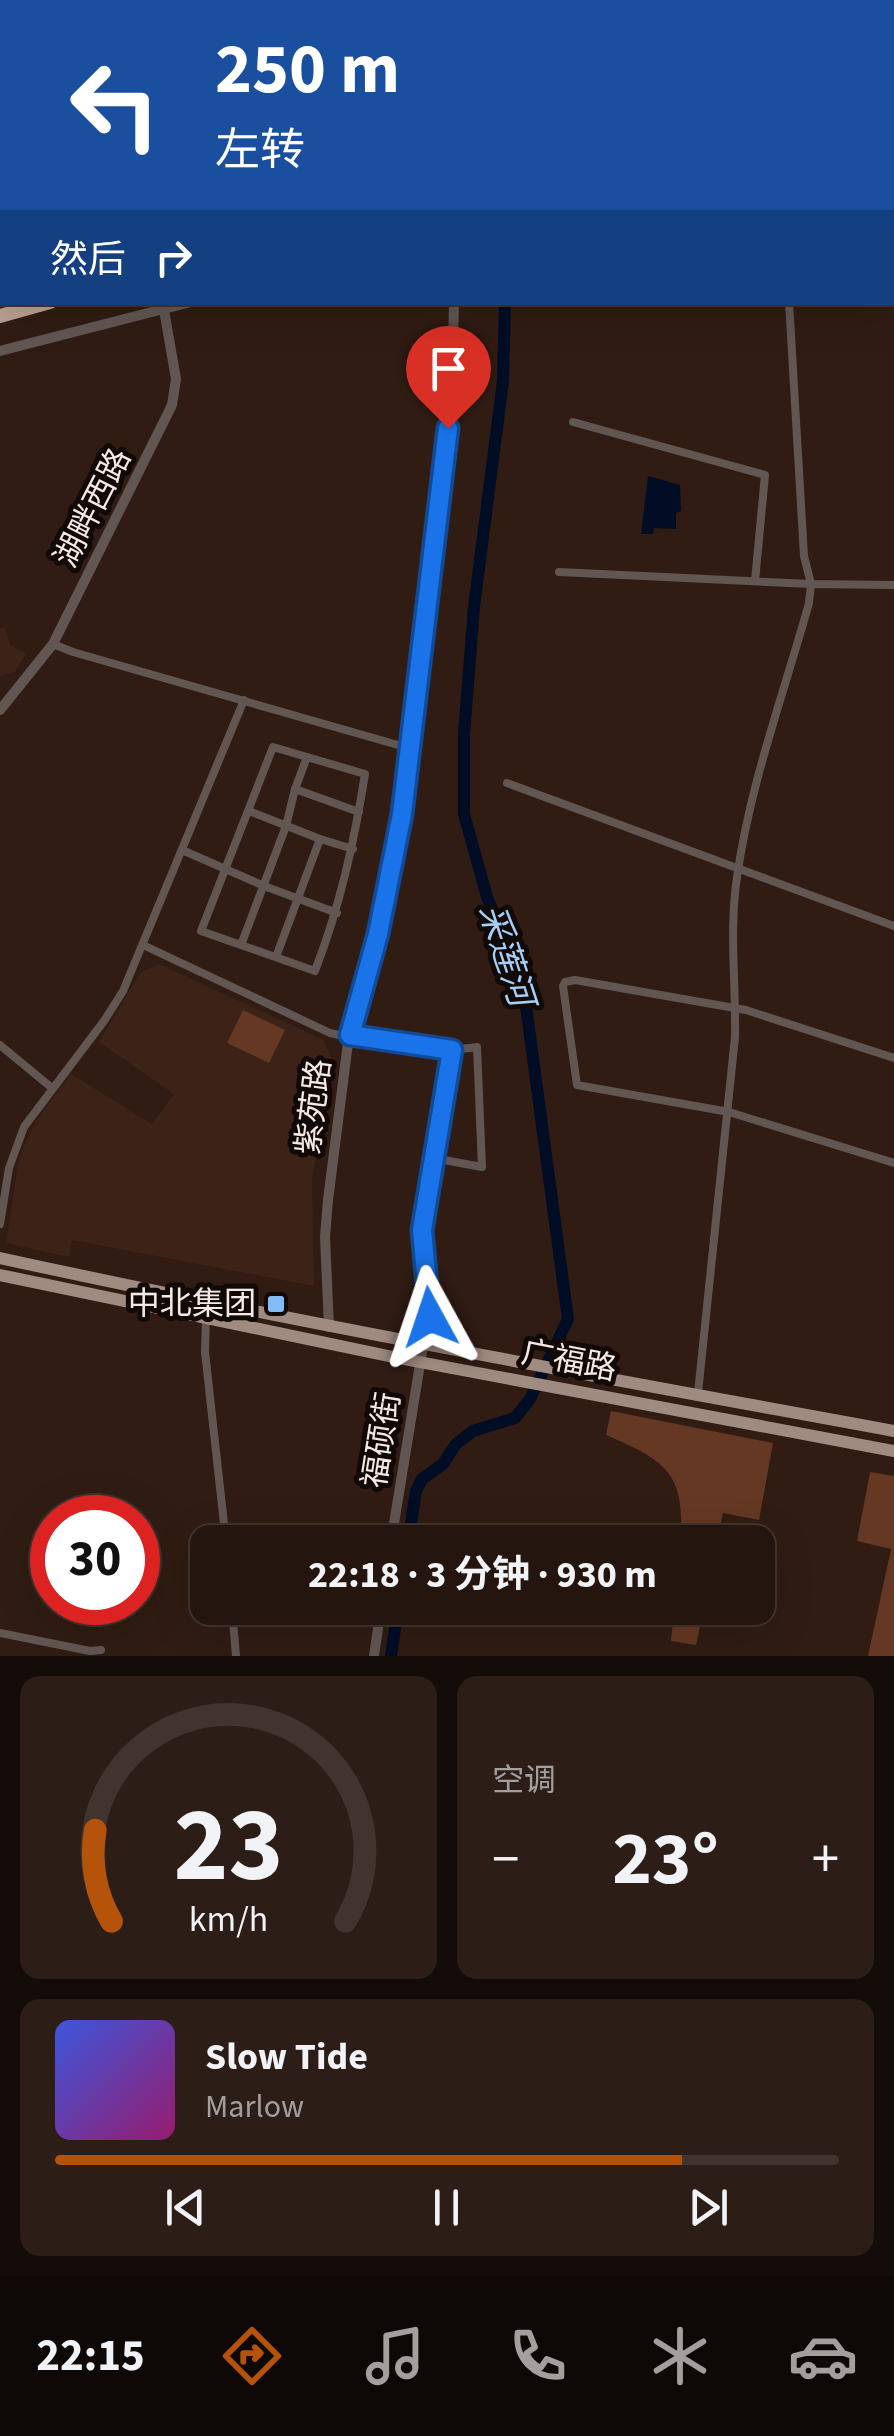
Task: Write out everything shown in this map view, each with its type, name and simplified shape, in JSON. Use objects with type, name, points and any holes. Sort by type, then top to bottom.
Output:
[{"type":"highway","points":[[0,316],[39,305]]},
{"type":"main road","name":"广福路","points":[[0,1258],[423,1346],[894,1431]]},
{"type":"main road","name":"广福路","points":[[0,1276],[419,1362],[894,1451]]},
{"type":"street","points":[[0,351],[181,305]]},
{"type":"street","name":"紫苑路","points":[[330,1327],[326,1217],[350,1035],[392,873],[412,749],[452,392],[454,305]]},
{"type":"street","points":[[698,1393],[729,1112],[736,1008],[732,979],[738,868],[749,815],[809,604],[811,584],[804,556],[788,305]]},
{"type":"street","name":"湖畔西路","points":[[0,710],[53,644],[172,405],[176,379],[164,310]]},
{"type":"street","points":[[573,422],[764,474],[755,582]]},
{"type":"street","points":[[559,572],[894,585]]},
{"type":"street","points":[[53,644],[412,749]]},
{"type":"street","points":[[0,1224],[9,1168],[20,1136],[114,1005],[143,945],[244,700]]},
{"type":"street","points":[[272,747],[307,757],[365,774],[353,849],[337,913],[316,971],[202,931],[272,747]]},
{"type":"street","points":[[241,945],[286,826],[307,757]]},
{"type":"street","points":[[508,783],[894,926]]},
{"type":"street","points":[[295,789],[359,812]]},
{"type":"street","points":[[248,811],[353,849]]},
{"type":"street","points":[[276,957],[320,838]]},
{"type":"street","points":[[182,850],[337,913]]},
{"type":"street","points":[[143,945],[330,1033],[452,1050],[477,1047],[482,1167],[433,1158]]},
{"type":"street","points":[[894,1058],[736,1008],[575,980],[564,982],[576,1085],[729,1112],[894,1163]]},
{"type":"street","points":[[0,1045],[52,1088]]},
{"type":"street","points":[[423,1346],[430,1317],[422,1230],[452,1050]]},
{"type":"street","points":[[206,1318],[204,1352],[224,1525]]},
{"type":"street","name":"福硕街","points":[[394,1525],[423,1346]]},
{"type":"street","points":[[233,1625],[236,1656]]},
{"type":"street","points":[[374,1656],[379,1625]]},
{"type":"street","points":[[0,1633],[101,1650]]},
{"type":"shaded area","points":[[5,627],[11,646],[26,653],[15,672],[0,676],[0,628]]},
{"type":"shaded area","points":[[159,964],[324,1040],[333,1063],[312,1178],[314,1286],[72,1240],[69,1257],[6,1243],[24,1146],[36,1121],[71,1074],[128,1109],[126,1114],[129,1110],[152,1124],[174,1094],[99,1042],[141,972]]},
{"type":"shaded area","points":[[243,1010],[285,1030],[269,1063],[227,1043]]},
{"type":"shaded area","points":[[611,1411],[773,1443],[759,1520],[723,1513],[721,1525],[681,1525],[680,1500],[668,1473],[644,1453],[606,1435]]},
{"type":"shaded area","points":[[870,1472],[894,1476],[894,1656],[868,1656],[891,1549],[857,1541]]},
{"type":"shaded area","points":[[672,1625],[700,1625],[696,1645],[671,1641]]},
{"type":"water","points":[[648,476],[680,485],[681,511],[676,513],[676,529],[654,528],[653,534],[641,534]]},
{"type":"waterway","name":"采莲河","points":[[411,1525],[422,1479],[443,1464],[456,1444],[473,1431],[515,1418],[530,1399],[568,1319],[523,984],[487,897],[464,814],[464,734],[474,607],[503,381],[505,305]]},
{"type":"waterway","name":"采莲河","points":[[391,1656],[396,1625]]},
{"type":"place","name":"中北集团","points":[[276,1304]]},
{"type":"route","points":[[430,1317],[422,1230],[452,1050],[350,1035],[378,934],[402,814],[448,428]]}]
